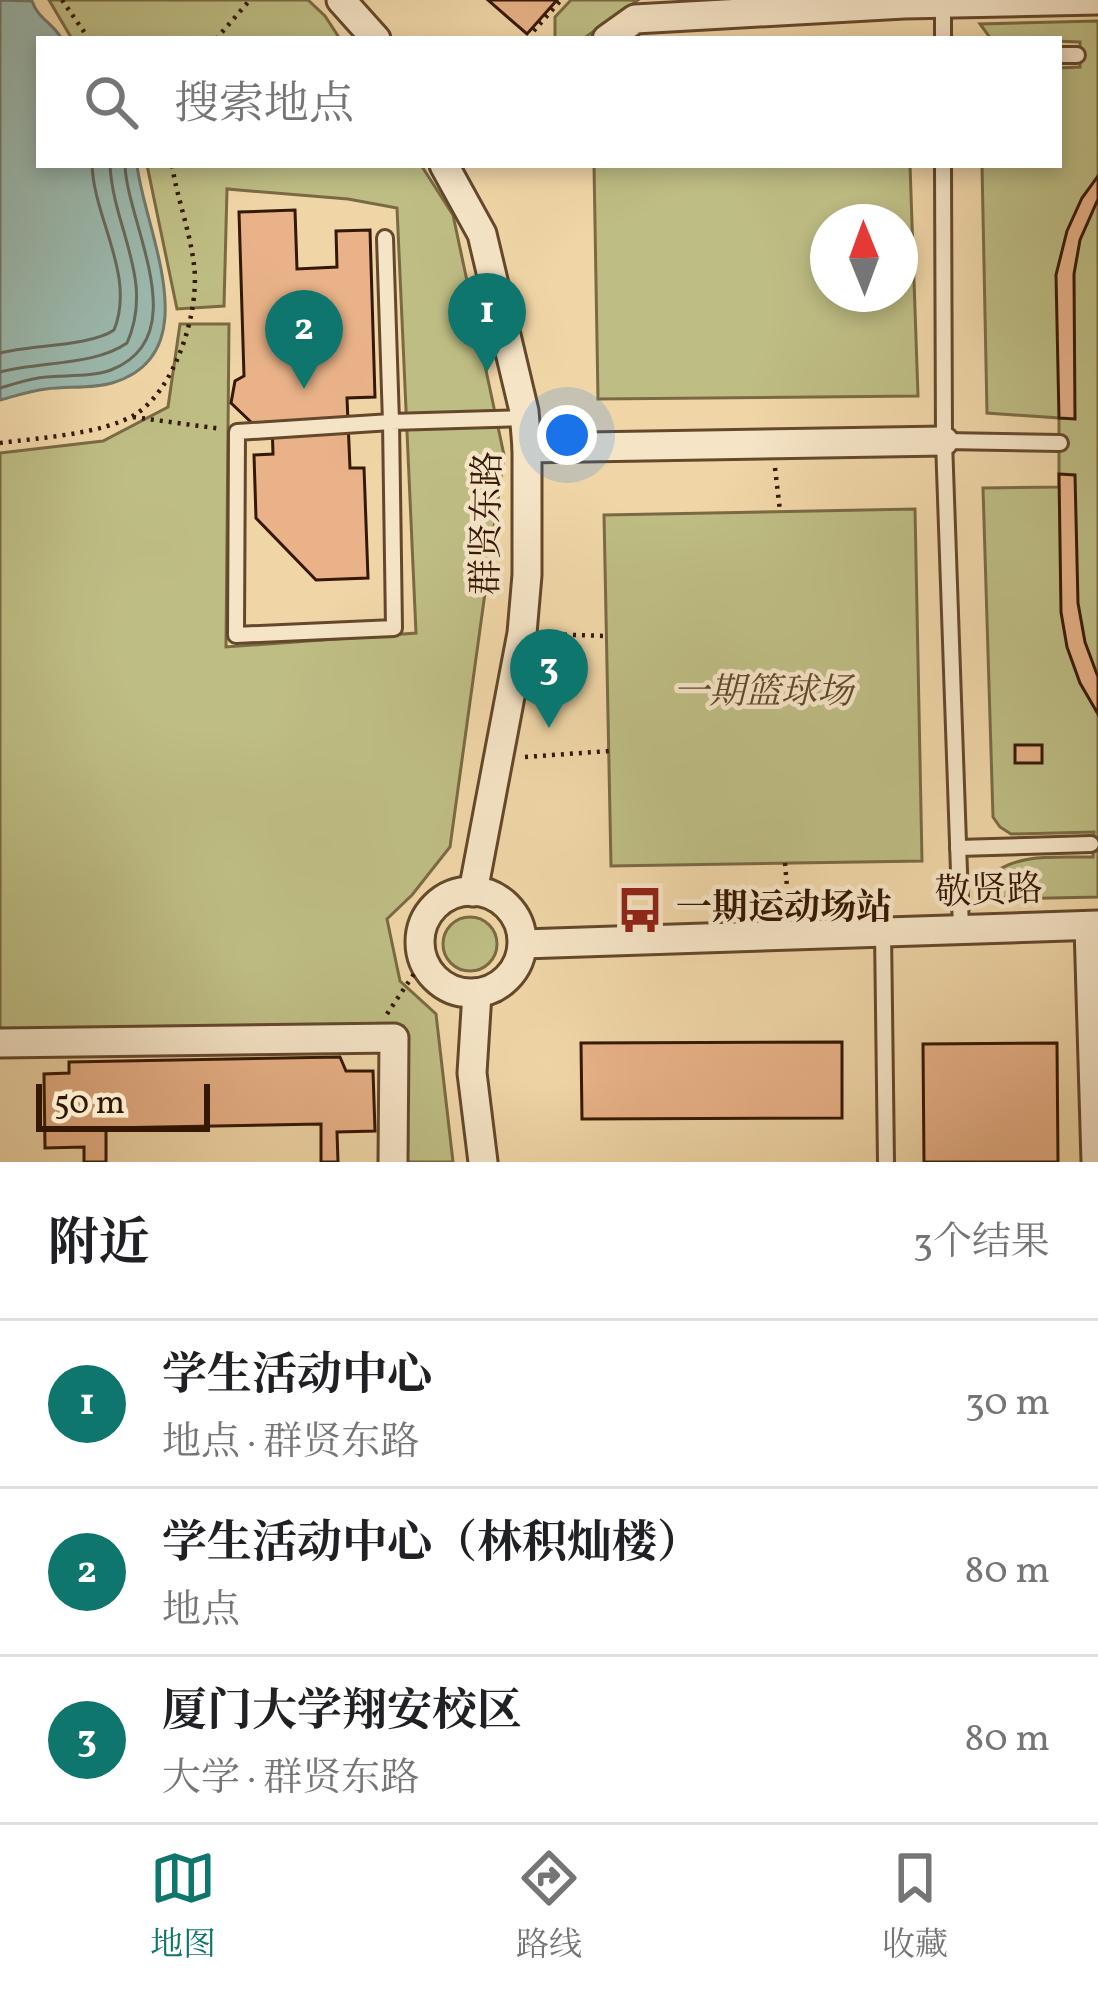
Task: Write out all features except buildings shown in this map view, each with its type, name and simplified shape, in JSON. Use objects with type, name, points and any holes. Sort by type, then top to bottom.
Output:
[{"type":"street","points":[[341,0],[373,36]]},
{"type":"street","points":[[611,36],[634,19],[1098,0]]},
{"type":"street","name":"群贤东路","points":[[457,171],[482,234],[525,418],[526,448],[527,575],[522,634],[472,892]]},
{"type":"street","points":[[526,448],[944,441]]},
{"type":"street","points":[[472,892],[497,898],[511,910],[523,944],[517,965],[494,988],[478,993],[451,989],[436,979],[424,959],[422,927],[446,898],[472,892]]},
{"type":"street","points":[[1094,926],[1096,1162]]},
{"type":"street","name":"敬贤路","points":[[523,944],[1094,926]]},
{"type":"street","points":[[478,993],[472,1073],[483,1162]]},
{"type":"street","points":[[0,1042],[394,1038],[393,1162]]},
{"type":"lane","points":[[943,4],[943,36]]},
{"type":"lane","points":[[1062,55],[1077,55]]},
{"type":"lane","points":[[943,168],[944,441],[961,929]]},
{"type":"lane","points":[[385,238],[391,422],[394,628],[236,635],[237,432],[391,422],[525,418]]},
{"type":"lane","points":[[944,441],[1060,443]]},
{"type":"lane","points":[[958,848],[1091,844]]},
{"type":"lane","points":[[883,932],[886,1162]]},
{"type":"path","points":[[62,0],[87,36]]},
{"type":"path","points":[[219,36],[250,0]]},
{"type":"path","points":[[531,36],[561,0]]},
{"type":"path","points":[[0,443],[67,434],[133,416],[152,401],[182,350],[196,289],[173,168]]},
{"type":"path","points":[[133,416],[237,432]]},
{"type":"path","points":[[773,444],[780,511]]},
{"type":"path","points":[[522,634],[606,636]]},
{"type":"path","points":[[496,760],[609,751]]},
{"type":"path","points":[[785,863],[791,935]]},
{"type":"path","points":[[370,1038],[424,959]]},
{"type":"green space","points":[[49,0],[308,0],[338,36],[70,36]]},
{"type":"green space","points":[[571,0],[638,0],[587,36],[555,36],[555,17]]},
{"type":"green space","points":[[1098,21],[1098,897],[1006,899],[994,894],[991,875],[1027,859],[1093,857],[1094,832],[1011,834],[993,817],[983,488],[1059,487],[1059,418],[987,413],[982,168],[1062,168],[1062,68],[1080,67],[1080,42],[1062,41],[1062,36],[989,36],[980,24]]},
{"type":"green space","points":[[148,168],[423,168],[453,215],[504,455],[450,847],[387,919],[400,981],[436,1014],[453,1162],[406,1162],[403,1026],[0,1031],[0,453],[103,441],[168,407],[180,324],[229,324],[226,647],[416,633],[397,208],[227,189],[224,306],[177,309]]},
{"type":"green space","points":[[594,168],[910,168],[911,204],[810,204],[810,312],[915,312],[918,396],[598,399]]},
{"type":"green space","name":"一期篮球场","points":[[915,509],[922,861],[611,866],[604,515]]},
{"type":"green space","points":[[470,917],[489,925],[497,944],[489,963],[470,971],[451,963],[443,944],[451,925]]},
{"type":"water","points":[[0,0],[32,1],[60,36],[36,36],[36,168],[138,168],[158,254],[165,318],[158,346],[141,368],[112,383],[40,390],[0,400]]},
{"type":"place","name":"学生活动中心","points":[[487,372]]},
{"type":"place","name":"学生活动中心（林积灿楼）","points":[[304,389]]},
{"type":"place","name":"厦门大学翔安校区","points":[[549,728]]},
{"type":"place","name":"一期运动场站","points":[[640,910]]}]
